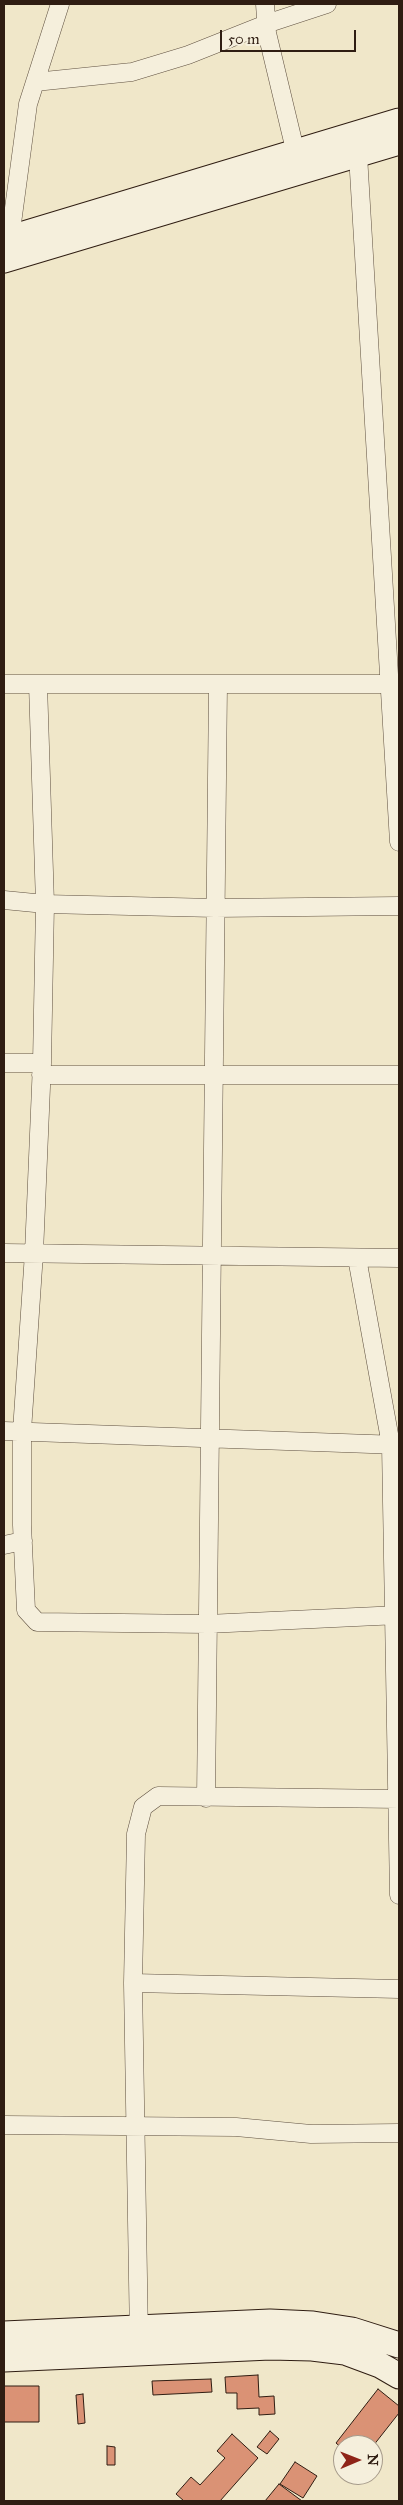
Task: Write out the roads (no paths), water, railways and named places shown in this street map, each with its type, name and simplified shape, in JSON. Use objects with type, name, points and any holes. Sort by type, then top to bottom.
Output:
[{"type":"main road","points":[[6,246],[399,121]]},
{"type":"main road","points":[[6,246],[358,155],[399,142]]},
{"type":"main road","points":[[4,2359],[270,2322],[313,2324],[352,2330],[397,2342]]},
{"type":"main road","points":[[4,2334],[312,2348],[345,2352],[380,2365],[399,2376]]},
{"type":"street","points":[[6,246],[27,113],[60,4]]},
{"type":"street","points":[[264,4],[266,24],[296,154]]},
{"type":"street","points":[[35,82],[132,72],[188,55],[266,24],[327,4]]},
{"type":"street","points":[[358,155],[395,684],[399,842]]},
{"type":"street","points":[[4,684],[395,684]]},
{"type":"street","points":[[38,684],[45,904],[42,1069],[34,1253],[22,1431],[26,1610],[37,1622],[207,1624],[396,1615]]},
{"type":"street","points":[[206,1798],[210,1256],[218,685]]},
{"type":"street","points":[[4,900],[45,904],[216,908],[399,906]]},
{"type":"street","points":[[4,1063],[42,1069],[213,1075],[399,1075]]},
{"type":"street","points":[[4,1253],[399,1258]]},
{"type":"street","points":[[357,1258],[395,1445],[399,1895]]},
{"type":"street","points":[[4,1431],[395,1445]]},
{"type":"street","points":[[4,1545],[23,1541]]},
{"type":"street","points":[[139,2340],[133,1982],[136,1834],[143,1807],[158,1796],[398,1799]]},
{"type":"street","points":[[133,1982],[399,1989]]},
{"type":"street","points":[[4,2124],[236,2127],[310,2134],[399,2133]]}]
